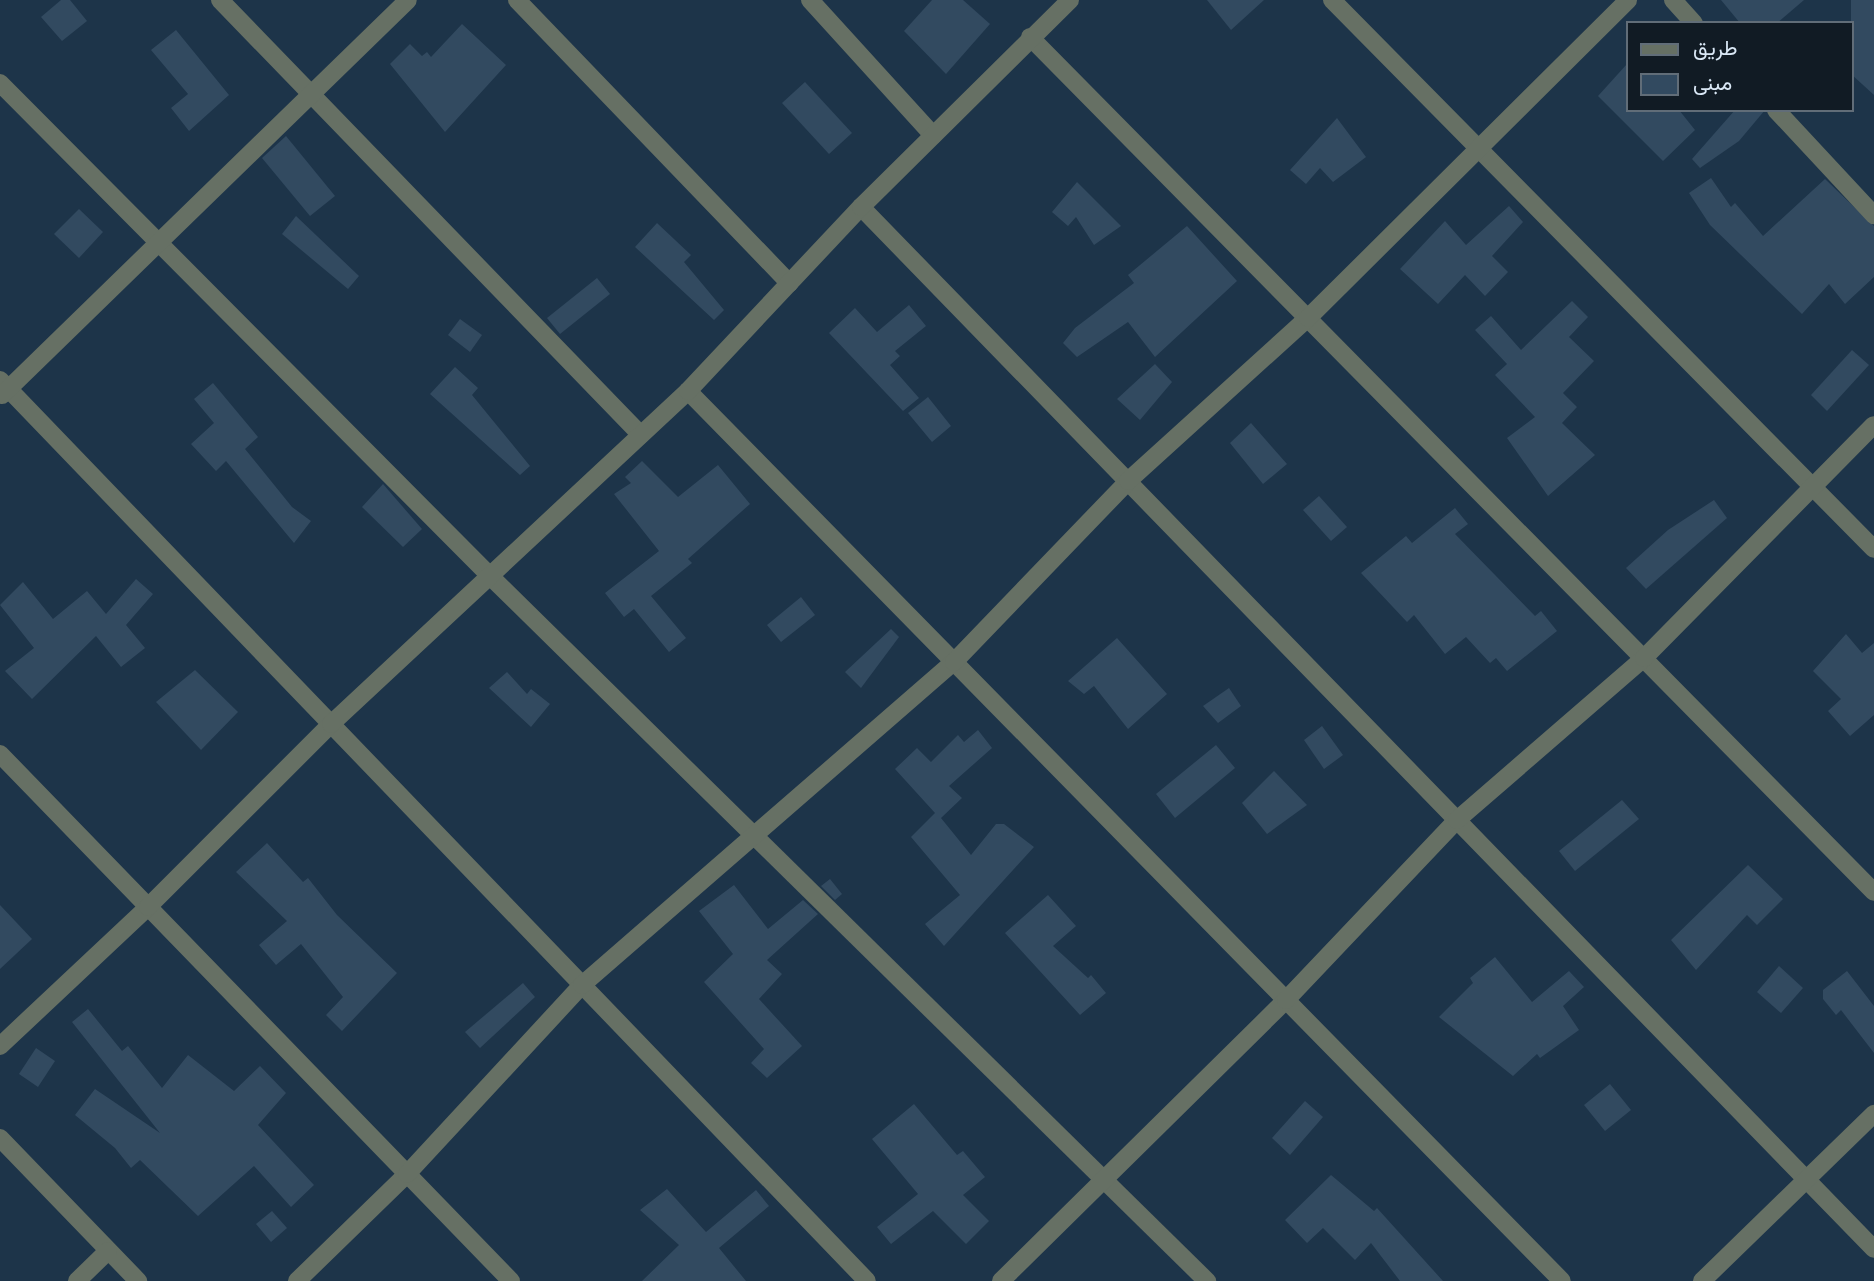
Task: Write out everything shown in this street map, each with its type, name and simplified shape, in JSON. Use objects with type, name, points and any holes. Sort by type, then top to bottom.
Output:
[{"type":"street","points":[[220,0],[641,435]]},
{"type":"street","points":[[408,0],[159,243],[3,389],[331,724],[867,1281]]},
{"type":"street","points":[[517,0],[789,283]]},
{"type":"street","points":[[810,0],[933,135]]},
{"type":"street","points":[[0,1046],[148,907],[331,724],[688,391],[861,207],[1070,0]]},
{"type":"street","points":[[1332,0],[1874,549]]},
{"type":"street","points":[[297,1281],[407,1174],[582,985],[954,662],[1128,481],[1308,318],[1628,0]]},
{"type":"street","points":[[1673,0],[1692,21]]},
{"type":"street","points":[[1030,37],[1874,892]]},
{"type":"street","points":[[0,83],[490,576],[1104,1176],[1207,1281]]},
{"type":"street","points":[[1778,112],[1874,215]]},
{"type":"street","points":[[861,207],[1874,1249]]},
{"type":"street","points":[[688,391],[1562,1281]]},
{"type":"street","points":[[1001,1281],[1104,1176],[1286,1000],[1457,820],[1644,658],[1811,485],[1874,425]]},
{"type":"street","points":[[0,754],[511,1281]]},
{"type":"street","points":[[1702,1281],[1874,1114]]},
{"type":"street","points":[[0,1138],[138,1281]]},
{"type":"street","points":[[77,1281],[108,1251]]},
{"type":"building","points":[[61,0],[70,0],[87,21],[62,41],[41,17]]},
{"type":"building","points":[[932,0],[963,0],[990,24],[946,74],[904,31]]},
{"type":"building","points":[[1207,0],[1264,0],[1231,30]]},
{"type":"building","points":[[1721,0],[1804,0],[1779,21],[1738,21]]},
{"type":"building","points":[[1851,0],[1874,0],[1874,95],[1853,76]]},
{"type":"building","points":[[462,24],[506,65],[445,132],[390,64],[410,44],[422,56],[427,52],[431,57]]},
{"type":"building","points":[[176,30],[229,95],[189,131],[171,108],[188,94],[151,50]]},
{"type":"building","points":[[1626,65],[1626,112],[1681,112],[1695,130],[1663,161],[1598,96]]},
{"type":"building","points":[[805,82],[852,133],[829,154],[782,103]]},
{"type":"building","points":[[1733,112],[1763,112],[1739,141],[1700,168],[1692,159]]},
{"type":"building","points":[[1337,118],[1366,157],[1333,182],[1320,168],[1306,184],[1290,170]]},
{"type":"building","points":[[286,136],[335,196],[310,216],[262,158]]},
{"type":"building","points":[[1711,178],[1731,207],[1735,203],[1763,236],[1825,179],[1874,226],[1874,277],[1845,304],[1829,284],[1802,314],[1710,225],[1689,193]]},
{"type":"building","points":[[1077,182],[1121,226],[1094,245],[1076,217],[1068,226],[1052,212]]},
{"type":"building","points":[[1509,206],[1523,222],[1492,256],[1508,272],[1485,296],[1465,275],[1438,304],[1400,269],[1445,221],[1466,245]]},
{"type":"building","points":[[79,209],[103,232],[79,258],[54,234]]},
{"type":"building","points":[[296,216],[359,276],[348,289],[282,234]]},
{"type":"building","points":[[657,223],[691,255],[684,262],[724,310],[714,320],[635,247]]},
{"type":"building","points":[[1187,226],[1237,281],[1155,357],[1128,322],[1077,357],[1063,343],[1075,328],[1134,283],[1128,275]]},
{"type":"building","points":[[597,278],[610,294],[560,334],[547,318]]},
{"type":"building","points":[[1572,301],[1588,317],[1569,337],[1594,361],[1563,393],[1577,407],[1562,423],[1595,455],[1548,496],[1507,438],[1535,417],[1495,375],[1507,364],[1475,330],[1491,316],[1521,350]]},
{"type":"building","points":[[909,305],[926,326],[895,351],[900,356],[890,365],[919,398],[903,411],[829,333],[855,308],[877,332]]},
{"type":"building","points":[[460,319],[482,335],[470,352],[448,335]]},
{"type":"building","points":[[1852,350],[1869,365],[1827,411],[1811,395]]},
{"type":"building","points":[[1155,364],[1172,382],[1140,420],[1117,399]]},
{"type":"building","points":[[455,367],[478,388],[472,395],[530,466],[520,475],[430,394]]},
{"type":"building","points":[[213,383],[258,437],[245,449],[292,507],[311,521],[294,543],[226,461],[216,471],[191,444],[214,423],[194,399]]},
{"type":"building","points":[[928,397],[951,426],[932,442],[908,413]]},
{"type":"building","points":[[1251,423],[1287,464],[1263,484],[1230,443]]},
{"type":"building","points":[[642,461],[678,497],[718,465],[750,504],[688,559],[692,563],[651,596],[686,638],[669,652],[634,609],[624,617],[605,593],[659,551],[614,494],[631,483],[625,477]]},
{"type":"building","points":[[383,484],[422,529],[403,547],[362,507]]},
{"type":"building","points":[[1319,496],[1347,527],[1331,541],[1303,510]]},
{"type":"building","points":[[1714,500],[1727,518],[1646,589],[1626,568],[1668,530]]},
{"type":"building","points":[[1455,508],[1468,524],[1455,534],[1535,616],[1541,611],[1557,631],[1507,671],[1496,658],[1490,663],[1466,637],[1445,654],[1414,615],[1407,622],[1361,573],[1406,536],[1412,543]]},
{"type":"building","points":[[136,579],[153,594],[126,625],[145,648],[121,667],[96,636],[32,699],[5,671],[34,648],[0,605],[23,582],[53,619],[87,591],[106,614]]},
{"type":"building","points":[[801,597],[815,615],[781,642],[767,625]]},
{"type":"building","points":[[891,629],[899,637],[861,688],[845,672]]},
{"type":"building","points":[[1846,634],[1862,653],[1874,643],[1874,715],[1850,736],[1828,711],[1841,699],[1813,671]]},
{"type":"building","points":[[1117,638],[1167,694],[1128,729],[1094,686],[1084,694],[1068,681]]},
{"type":"building","points":[[195,670],[238,712],[201,750],[156,702]]},
{"type":"building","points":[[507,672],[527,694],[531,689],[550,704],[531,727],[489,688]]},
{"type":"building","points":[[1229,688],[1241,706],[1218,723],[1203,706]]},
{"type":"building","points":[[1322,726],[1343,755],[1324,769],[1304,740]]},
{"type":"building","points":[[978,730],[992,748],[949,786],[962,798],[941,818],[971,855],[996,824],[1004,824],[1034,847],[944,946],[925,924],[960,895],[911,837],[935,813],[895,769],[917,748],[931,762],[958,735],[964,742]]},
{"type":"building","points":[[1216,745],[1235,768],[1175,818],[1156,794]]},
{"type":"building","points":[[1274,771],[1307,805],[1267,834],[1242,803]]},
{"type":"building","points":[[1622,800],[1639,819],[1575,871],[1559,851]]},
{"type":"building","points":[[267,843],[303,882],[308,878],[337,915],[397,973],[342,1031],[326,1015],[343,997],[301,944],[276,965],[259,945],[287,921],[236,872]]},
{"type":"building","points":[[1748,865],[1783,899],[1757,925],[1747,915],[1696,970],[1671,940]]},
{"type":"building","points":[[830,879],[842,894],[835,900],[821,886]]},
{"type":"building","points":[[734,885],[768,929],[803,900],[818,914],[767,960],[782,974],[759,999],[802,1046],[767,1078],[751,1063],[764,1049],[704,982],[733,954],[699,911]]},
{"type":"building","points":[[1048,895],[1076,926],[1053,946],[1088,978],[1091,975],[1106,993],[1080,1015],[1005,933]]},
{"type":"building","points":[[0,905],[32,939],[0,969]]},
{"type":"building","points":[[1495,957],[1532,1002],[1569,971],[1584,987],[1563,1006],[1579,1030],[1540,1058],[1537,1054],[1513,1076],[1439,1017],[1473,983],[1470,978]]},
{"type":"building","points":[[1779,966],[1803,988],[1781,1013],[1757,992]]},
{"type":"building","points":[[1847,971],[1874,1006],[1874,1053],[1841,1010],[1836,1015],[1823,999],[1823,990]]},
{"type":"building","points":[[523,983],[535,997],[480,1048],[465,1032]]},
{"type":"building","points":[[88,1009],[122,1051],[128,1046],[162,1088],[188,1055],[234,1091],[260,1066],[286,1093],[258,1125],[314,1185],[291,1207],[254,1166],[198,1216],[140,1160],[131,1168],[115,1148],[75,1115],[95,1089],[160,1133],[72,1022]]},
{"type":"building","points":[[36,1048],[55,1061],[38,1087],[19,1074]]},
{"type":"building","points":[[1610,1084],[1631,1110],[1605,1131],[1584,1105]]},
{"type":"building","points":[[1305,1101],[1323,1117],[1290,1155],[1272,1138]]},
{"type":"building","points":[[914,1104],[957,1155],[963,1151],[985,1177],[963,1195],[989,1221],[966,1244],[933,1211],[891,1244],[877,1227],[918,1194],[872,1139]]},
{"type":"building","points":[[1331,1175],[1374,1211],[1377,1208],[1443,1281],[1400,1281],[1371,1243],[1355,1260],[1323,1228],[1307,1243],[1285,1220]]},
{"type":"building","points":[[667,1189],[706,1232],[756,1190],[769,1206],[719,1248],[746,1281],[642,1281],[679,1245],[640,1210]]},
{"type":"building","points":[[272,1211],[287,1228],[271,1242],[256,1224]]}]
